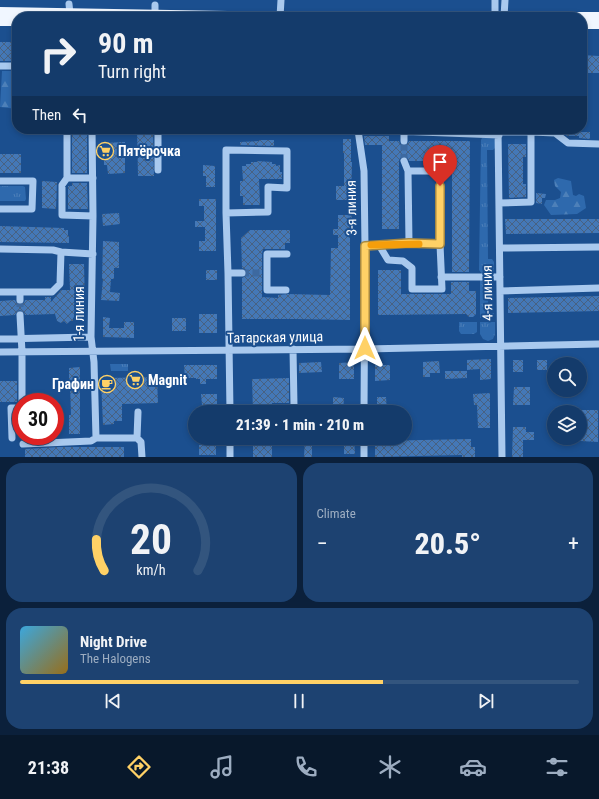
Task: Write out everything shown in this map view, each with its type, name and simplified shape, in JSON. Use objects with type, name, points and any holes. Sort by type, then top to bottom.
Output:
[{"type":"main road","points":[[0,12],[70,9],[191,12]]},
{"type":"main road","points":[[587,16],[599,17]]},
{"type":"main road","points":[[0,21],[12,21]]},
{"type":"main road","points":[[587,24],[599,24]]},
{"type":"street","points":[[280,12],[281,0]]},
{"type":"street","points":[[495,0],[499,12]]},
{"type":"street","points":[[501,12],[505,0]]},
{"type":"street","points":[[0,66],[12,66]]},
{"type":"street","points":[[66,134],[67,178],[62,185],[62,215],[93,216]]},
{"type":"street","name":"1-я линия","points":[[92,134],[93,254],[91,337],[93,352],[96,438]]},
{"type":"street","points":[[158,134],[158,170]]},
{"type":"street","name":"3-я линия","points":[[359,134],[364,171],[364,405]]},
{"type":"street","points":[[404,134],[404,141]]},
{"type":"street","name":"4-я линия","points":[[499,134],[502,457]]},
{"type":"street","points":[[499,204],[530,202],[531,134]]},
{"type":"street","points":[[557,134],[568,143],[599,144]]},
{"type":"street","points":[[226,213],[268,212],[268,187],[287,188],[287,151],[226,150],[226,213],[230,405]]},
{"type":"street","points":[[404,161],[408,171],[409,243]]},
{"type":"street","points":[[379,245],[388,260],[403,261],[412,268],[412,289],[442,289],[440,244],[440,171],[408,171]]},
{"type":"street","points":[[67,178],[93,178]]},
{"type":"street","points":[[0,181],[33,181],[32,209],[0,209]]},
{"type":"street","points":[[365,246],[409,243],[440,244]]},
{"type":"street","points":[[500,248],[599,247]]},
{"type":"street","points":[[0,249],[53,250],[60,252],[93,254]]},
{"type":"street","points":[[0,292],[52,292],[60,284],[60,252]]},
{"type":"street","points":[[286,290],[267,290],[264,273],[267,254],[287,254]]},
{"type":"street","points":[[228,273],[242,273]]},
{"type":"street","points":[[441,277],[500,277]]},
{"type":"street","points":[[500,291],[599,288]]},
{"type":"street","points":[[20,292],[20,300]]},
{"type":"street","points":[[20,315],[22,338],[22,393]]},
{"type":"street","points":[[0,339],[91,337]]},
{"type":"street","name":"Татарская улица","points":[[0,352],[292,350],[599,344]]},
{"type":"street","points":[[292,350],[294,405]]},
{"type":"street","points":[[12,408],[12,438]]},
{"type":"street","points":[[138,412],[137,438],[141,442],[142,457]]},
{"type":"street","points":[[64,442],[91,441],[96,438],[137,438]]},
{"type":"street","points":[[230,445],[230,457]]},
{"type":"street","points":[[364,445],[364,457]]},
{"type":"green space","points":[[2,71],[12,71],[12,108],[0,107]]},
{"type":"green space","points":[[493,137],[495,140],[495,148],[493,150],[487,150],[488,259],[492,259],[494,262],[494,271],[491,274],[482,274],[479,270],[481,140],[482,138]]},
{"type":"green space","points":[[558,178],[571,181],[573,195],[576,196],[579,194],[584,196],[586,208],[577,214],[551,215],[544,205],[546,200],[555,200],[560,198],[561,192],[555,186],[554,180]]},
{"type":"green space","points":[[0,186],[25,187],[25,201],[0,201]]},
{"type":"green space","points":[[480,280],[493,280],[493,289],[488,290],[488,313],[494,313],[494,318],[480,318]]},
{"type":"green space","points":[[459,322],[477,322],[477,332],[474,334],[461,334],[459,331]]},
{"type":"green space","points":[[480,322],[495,322],[495,334],[493,339],[488,341],[483,339],[480,334]]},
{"type":"green space","points":[[110,364],[128,364],[128,371],[111,371]]},
{"type":"building","points":[[0,42],[12,42],[12,61],[0,61]]},
{"type":"building","points":[[587,55],[599,56],[599,73],[587,73]]},
{"type":"building","points":[[587,132],[590,132],[590,139],[579,138],[579,136],[567,136],[565,134],[587,134]]},
{"type":"building","points":[[72,134],[87,134],[87,173],[72,173]]},
{"type":"building","points":[[137,134],[153,134],[154,176],[138,176]]},
{"type":"building","points":[[364,136],[389,136],[389,141],[399,141],[400,144],[404,146],[407,145],[409,141],[470,141],[469,272],[452,272],[452,161],[409,161],[405,156],[400,158],[399,229],[382,229],[382,145],[365,145]]},
{"type":"building","points":[[343,139],[351,139],[351,200],[336,200],[336,186],[344,186]]},
{"type":"building","points":[[274,140],[274,146],[240,145],[240,142]]},
{"type":"building","points":[[125,142],[125,173],[108,174],[107,165],[104,165],[104,143]]},
{"type":"building","points":[[508,144],[526,144],[526,157],[523,157],[523,184],[526,184],[526,197],[509,198]]},
{"type":"building","points":[[0,154],[21,154],[21,173],[0,173]]},
{"type":"building","points":[[251,162],[272,162],[272,164],[276,164],[276,166],[280,165],[282,179],[259,179],[260,205],[243,205],[243,196],[240,196],[240,181],[243,181],[242,166],[246,166],[246,164],[251,164]]},
{"type":"building","points":[[203,165],[215,166],[215,187],[206,187],[206,176],[203,176]]},
{"type":"building","points":[[42,181],[57,182],[56,209],[42,208]]},
{"type":"building","points":[[72,183],[87,183],[88,209],[68,209],[68,186],[72,186]]},
{"type":"building","points":[[536,193],[546,194],[545,198],[542,198],[542,204],[536,203]]},
{"type":"building","points":[[199,199],[216,199],[216,251],[199,251],[199,241],[205,241],[205,227],[195,227],[195,221],[204,221],[204,206],[199,206]]},
{"type":"building","points":[[119,213],[120,224],[103,226],[102,214]]},
{"type":"building","points":[[338,215],[352,215],[352,222],[350,222],[350,320],[242,319],[242,278],[246,276],[247,273],[245,269],[242,268],[241,238],[250,230],[290,230],[290,243],[285,243],[285,249],[263,249],[262,297],[278,298],[278,295],[288,294],[330,295],[331,248],[338,248],[338,235],[333,235],[333,229],[338,229]]},
{"type":"building","points":[[505,219],[599,219],[599,233],[506,234]]},
{"type":"building","points":[[0,226],[64,228],[64,230],[68,230],[69,243],[0,242]]},
{"type":"building","points":[[103,241],[119,242],[119,268],[114,268],[114,279],[111,279],[110,292],[120,293],[119,301],[101,300],[103,279]]},
{"type":"building","points":[[69,264],[84,264],[85,306],[73,318],[73,321],[70,321],[67,324],[64,321],[61,323],[57,321],[55,314],[25,315],[24,312],[20,310],[17,311],[15,315],[0,316],[0,301],[15,300],[17,304],[20,305],[24,303],[25,300],[45,300],[45,297],[51,297],[51,302],[61,290],[70,290]]},
{"type":"building","points":[[206,270],[217,270],[217,280],[206,280]]},
{"type":"building","points":[[378,270],[401,270],[401,294],[451,294],[451,282],[469,282],[469,291],[476,291],[476,314],[473,317],[469,317],[466,314],[378,315]]},
{"type":"building","points":[[599,296],[599,311],[508,313],[508,298]]},
{"type":"building","points":[[199,314],[217,314],[217,333],[199,333]]},
{"type":"building","points":[[103,317],[110,318],[109,328],[124,328],[124,322],[134,322],[134,338],[103,337]]},
{"type":"building","points":[[172,318],[186,318],[186,331],[172,331]]},
{"type":"building","points":[[491,359],[491,379],[480,380],[480,369],[467,370],[467,360]]},
{"type":"building","points":[[513,360],[523,360],[523,372],[513,372]]},
{"type":"building","points":[[537,360],[547,360],[547,370],[537,370]]},
{"type":"building","points":[[439,361],[440,373],[430,373],[430,377],[423,377],[423,362]]},
{"type":"building","points":[[321,362],[322,372],[299,373],[299,363]]},
{"type":"building","points":[[354,362],[354,379],[339,379],[339,363]]},
{"type":"building","points":[[184,365],[217,365],[217,379],[206,379],[206,384],[200,384],[200,379],[185,378]]},
{"type":"building","points":[[375,365],[390,365],[390,380],[375,381]]},
{"type":"building","points":[[80,367],[80,434],[69,434],[69,415],[71,415],[69,368]]},
{"type":"building","points":[[445,371],[467,371],[467,378],[445,379]]},
{"type":"building","points":[[157,377],[158,403],[122,404],[122,421],[114,421],[114,424],[103,425],[101,381],[108,381],[108,378]]},
{"type":"building","points":[[289,378],[289,403],[253,405],[252,379]]},
{"type":"building","points":[[0,381],[17,381],[17,393],[12,393],[12,402],[0,402]]},
{"type":"building","points":[[514,387],[530,387],[530,405],[513,405]]},
{"type":"building","points":[[490,393],[490,428],[478,428],[477,405],[474,405],[473,394]]},
{"type":"building","points":[[201,394],[217,394],[217,405],[202,405]]},
{"type":"building","points":[[333,397],[344,398],[344,405],[333,405]]},
{"type":"building","points":[[377,397],[386,397],[387,405],[377,405]]},
{"type":"building","points":[[587,410],[598,410],[598,442],[587,441]]},
{"type":"building","points":[[513,427],[526,427],[526,432],[534,432],[534,440],[523,440],[523,457],[512,457]]},
{"type":"building","points":[[471,439],[471,447],[475,447],[475,457],[462,457],[462,455],[375,457],[375,445],[412,445],[412,440]]},
{"type":"building","points":[[199,445],[216,445],[216,455],[199,455]]},
{"type":"building","points":[[253,445],[272,445],[272,457],[253,457]]},
{"type":"building","points":[[305,445],[312,445],[312,457],[304,457]]},
{"type":"building","points":[[344,445],[354,445],[355,454],[344,454]]},
{"type":"building","points":[[59,447],[124,447],[124,457],[25,457],[25,449]]},
{"type":"tunnel","points":[[404,141],[404,161]]},
{"type":"tunnel","points":[[242,273],[262,273]]},
{"type":"tunnel","points":[[20,300],[20,315]]},
{"type":"slow traffic","points":[[371,245],[409,243],[419,244]]},
{"type":"place","name":"Пятёрочка","points":[[105,151]]},
{"type":"place","name":"Magnit","points":[[135,380]]},
{"type":"place","name":"Графин","points":[[107,384]]},
{"type":"route","points":[[365,348],[365,246],[409,243],[440,244],[440,186]]}]
